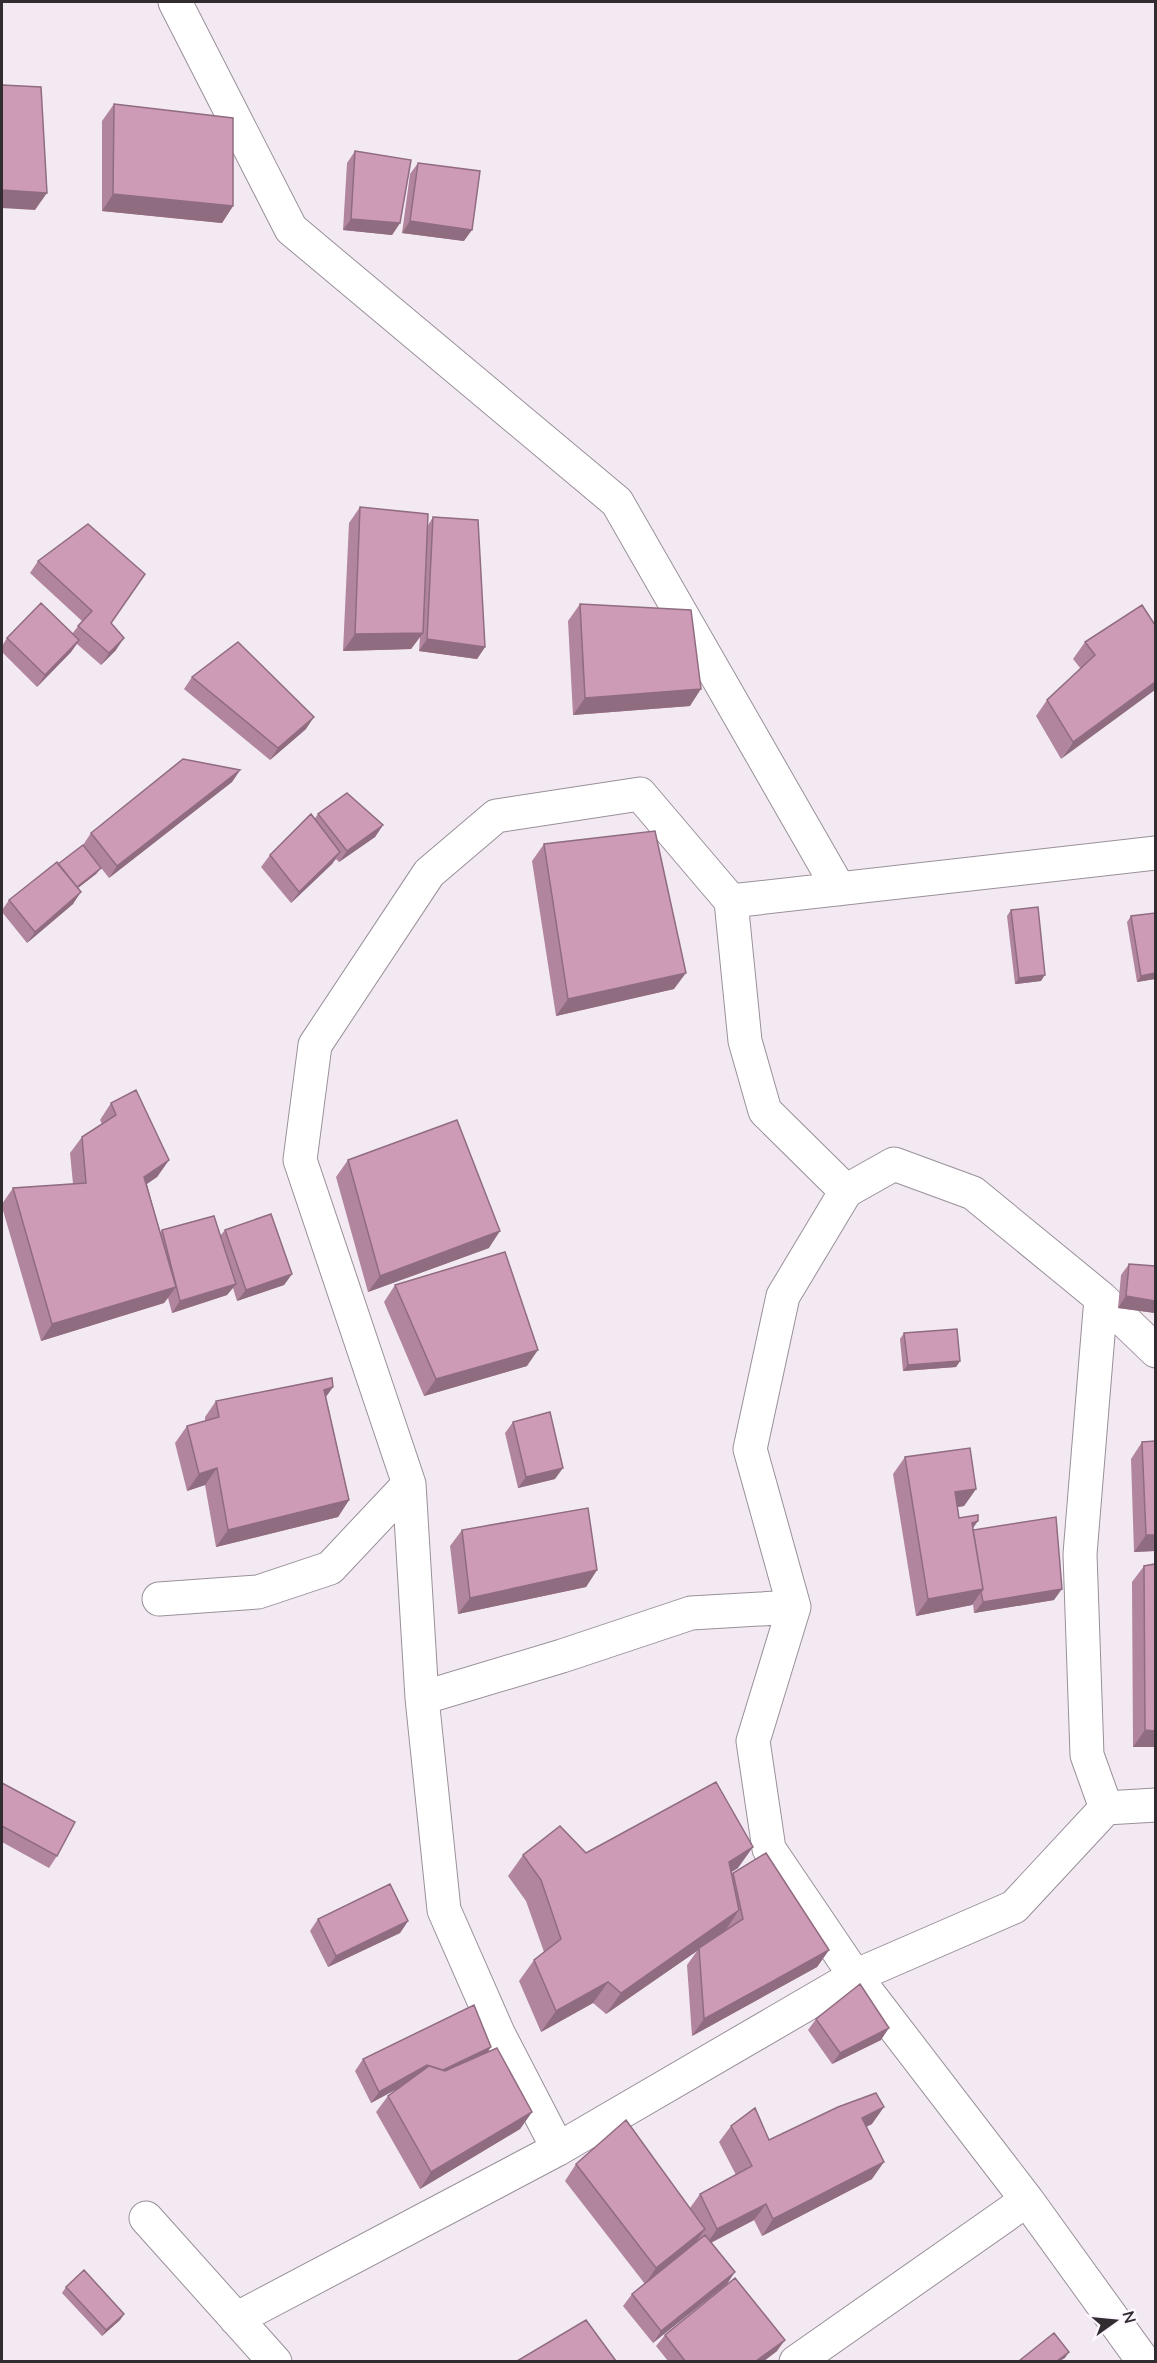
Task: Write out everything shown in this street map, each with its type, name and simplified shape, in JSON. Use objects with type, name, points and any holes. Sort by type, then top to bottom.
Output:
[{"type":"street","points":[[175,2],[291,229],[617,502],[839,889]]},
{"type":"street","points":[[558,2149],[498,2033],[444,1910],[422,1698],[409,1484],[300,1160],[315,1045],[429,873],[496,816],[640,794],[731,901],[745,1041],[765,1111],[846,1191]]},
{"type":"street","points":[[731,901],[1155,853]]},
{"type":"street","points":[[1144,2361],[1027,2200],[855,1976],[769,1849],[753,1741],[794,1607],[750,1449],[783,1296],[846,1191],[894,1164],[973,1193],[1101,1298],[1155,1351]]},
{"type":"street","points":[[1101,1298],[1080,1554],[1087,1755],[1106,1808]]},
{"type":"street","points":[[159,1599],[258,1592],[330,1568],[409,1484]]},
{"type":"street","points":[[422,1698],[562,1656],[691,1613],[794,1607]]},
{"type":"street","points":[[236,2319],[558,2149],[855,1976],[1014,1907],[1106,1808],[1155,1805]]},
{"type":"street","points":[[796,2361],[1027,2200]]},
{"type":"street","points":[[146,2218],[275,2361]]},
{"type":"building","points":[[2,85],[41,87],[47,193],[2,190]]},
{"type":"building","points":[[114,104],[233,118],[233,206],[113,194]]},
{"type":"building","points":[[355,151],[411,160],[400,223],[351,219]]},
{"type":"building","points":[[418,163],[480,171],[472,230],[410,221]]},
{"type":"building","points":[[360,507],[428,514],[423,633],[355,634]]},
{"type":"building","points":[[433,517],[478,520],[485,647],[427,639]]},
{"type":"building","points":[[88,524],[145,574],[111,623],[124,638],[109,653],[78,626],[92,611],[38,561]]},
{"type":"building","points":[[41,603],[79,640],[45,675],[7,638]]},
{"type":"building","points":[[580,604],[691,610],[701,689],[585,698]]},
{"type":"building","points":[[1142,605],[1155,625],[1155,682],[1073,742],[1047,700],[1095,655],[1085,642]]},
{"type":"building","points":[[238,642],[314,717],[278,748],[192,677]]},
{"type":"building","points":[[183,759],[240,770],[117,866],[91,833]]},
{"type":"building","points":[[347,793],[383,825],[347,851],[318,814]]},
{"type":"building","points":[[311,814],[340,852],[299,892],[270,855]]},
{"type":"building","points":[[655,831],[686,973],[568,999],[544,844]]},
{"type":"building","points":[[83,845],[101,868],[77,887],[58,864]]},
{"type":"building","points":[[57,862],[81,892],[35,932],[9,900]]},
{"type":"building","points":[[1038,907],[1045,975],[1019,978],[1011,910]]},
{"type":"building","points":[[1155,913],[1155,973],[1141,976],[1131,916]]},
{"type":"building","points":[[136,1090],[169,1160],[144,1177],[176,1287],[52,1324],[13,1188],[86,1183],[82,1137],[116,1115],[111,1103]]},
{"type":"building","points":[[457,1120],[500,1231],[380,1276],[348,1160]]},
{"type":"building","points":[[271,1214],[292,1274],[246,1290],[225,1230]]},
{"type":"building","points":[[214,1216],[236,1284],[180,1301],[162,1230]]},
{"type":"building","points":[[505,1252],[538,1350],[436,1379],[395,1285]]},
{"type":"building","points":[[1129,1264],[1155,1266],[1155,1301],[1126,1296]]},
{"type":"building","points":[[957,1329],[960,1361],[908,1365],[904,1333]]},
{"type":"building","points":[[332,1378],[333,1387],[324,1390],[349,1500],[228,1530],[217,1468],[199,1474],[187,1426],[219,1417],[216,1401]]},
{"type":"building","points":[[550,1412],[563,1468],[526,1477],[513,1422]]},
{"type":"building","points":[[1155,1441],[1155,1535],[1146,1535],[1142,1442]]},
{"type":"building","points":[[970,1448],[976,1489],[955,1492],[959,1518],[978,1515],[978,1521],[972,1523],[983,1589],[928,1599],[905,1457]]},
{"type":"building","points":[[588,1508],[597,1570],[470,1598],[462,1530]]},
{"type":"building","points":[[1056,1517],[1062,1589],[983,1602],[973,1530]]},
{"type":"building","points":[[1155,1564],[1155,1731],[1145,1730],[1144,1566]]},
{"type":"building","points":[[716,1782],[753,1847],[729,1862],[739,1910],[621,1993],[608,1982],[556,2011],[534,1960],[561,1939],[541,1880],[523,1855],[560,1826],[586,1853]]},
{"type":"building","points":[[2,1783],[75,1822],[57,1856],[2,1826]]},
{"type":"building","points":[[766,1853],[829,1950],[704,2019],[699,1948],[743,1919],[733,1873]]},
{"type":"building","points":[[390,1884],[408,1921],[336,1956],[318,1919]]},
{"type":"building","points":[[860,1984],[889,2028],[840,2053],[816,2019]]},
{"type":"building","points":[[474,2005],[491,2047],[443,2070],[427,2065],[379,2092],[363,2059]]},
{"type":"building","points":[[497,2048],[532,2112],[431,2172],[388,2096],[429,2066],[445,2071]]},
{"type":"building","points":[[876,2093],[884,2107],[862,2118],[884,2162],[773,2219],[766,2204],[717,2229],[700,2194],[752,2166],[731,2126],[755,2108],[769,2140],[838,2107]]},
{"type":"building","points":[[626,2120],[705,2229],[656,2268],[576,2164]]},
{"type":"building","points":[[705,2235],[735,2272],[661,2331],[632,2294]]},
{"type":"building","points":[[84,2270],[124,2314],[106,2330],[66,2287]]},
{"type":"building","points":[[735,2278],[785,2340],[756,2361],[685,2361],[665,2335]]},
{"type":"building","points":[[586,2320],[616,2361],[517,2361]]},
{"type":"building","points":[[1054,2333],[1069,2352],[1057,2361],[1019,2361]]}]
